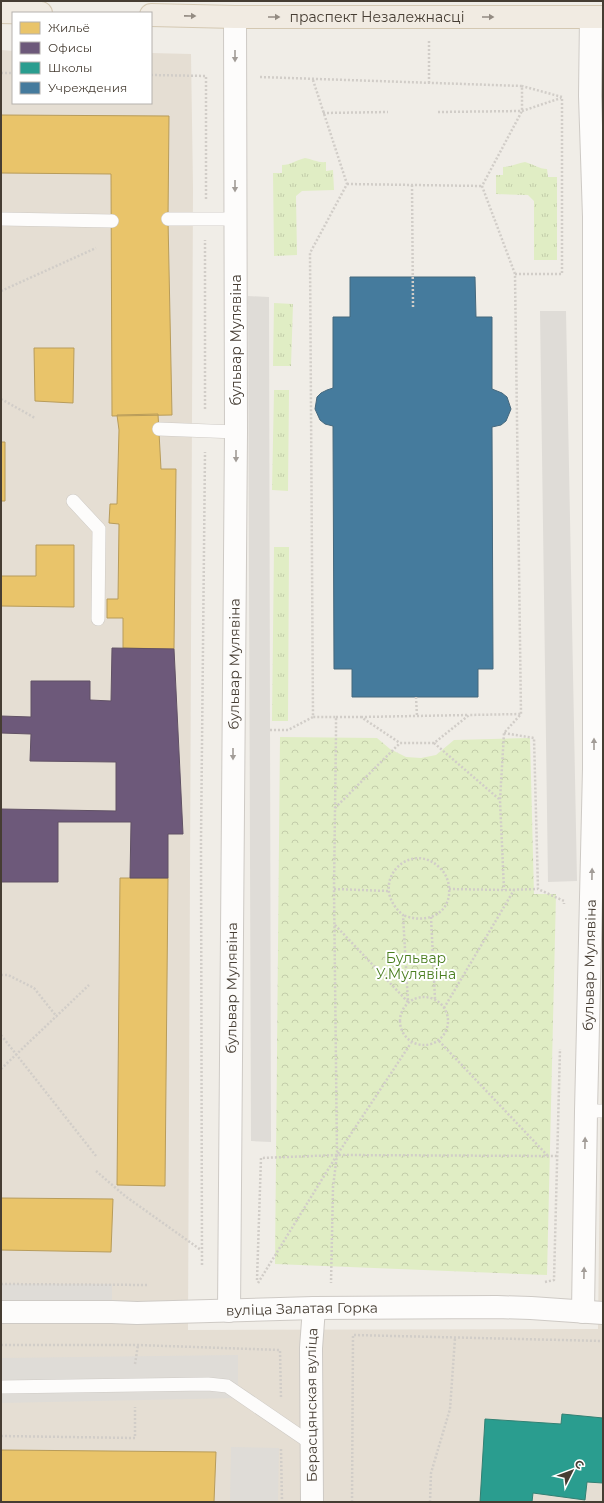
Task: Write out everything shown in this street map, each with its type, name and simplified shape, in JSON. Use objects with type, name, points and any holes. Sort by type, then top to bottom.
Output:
[{"type":"main road","points":[[1,12],[12,12]]},
{"type":"main road","name":"праспект Незалежнасці","points":[[152,15],[235,17],[597,17]]},
{"type":"street","name":"бульвар Мулявіна","points":[[229,1312],[236,432],[235,17]]},
{"type":"street","name":"бульвар Мулявіна","points":[[593,1313],[594,1111],[599,769],[598,217],[590,96],[597,17]]},
{"type":"street","name":"вуліца Залатая Горка","points":[[1,1312],[137,1313],[229,1312],[314,1308],[531,1308],[593,1313]]},
{"type":"street","name":"Берасцянская вуліца","points":[[312,1502],[311,1348],[314,1308]]},
{"type":"lane","points":[[1,219],[112,221]]},
{"type":"lane","points":[[168,219],[235,219]]},
{"type":"lane","points":[[159,429],[205,432],[236,432]]},
{"type":"lane","points":[[73,501],[99,529],[98,619]]},
{"type":"lane","points":[[1,1387],[208,1384],[226,1386],[312,1444]]},
{"type":"path","points":[[429,17],[429,83]]},
{"type":"path","points":[[1,73],[12,73]]},
{"type":"path","points":[[152,75],[206,76],[202,835],[202,1271]]},
{"type":"path","points":[[259,78],[522,86],[564,97]]},
{"type":"path","points":[[312,80],[347,184],[310,253],[313,717]]},
{"type":"path","points":[[504,890],[500,800],[504,733],[520,714],[515,274],[482,186],[522,111],[522,86]]},
{"type":"path","points":[[438,112],[522,111],[564,97]]},
{"type":"path","points":[[515,274],[562,274],[564,97]]},
{"type":"path","points":[[323,113],[388,112]]},
{"type":"path","points":[[347,184],[482,186]]},
{"type":"path","points":[[412,185],[413,307]]},
{"type":"path","points":[[1,291],[96,248]]},
{"type":"path","points":[[1,399],[35,418]]},
{"type":"path","points":[[416,697],[417,716]]},
{"type":"path","points":[[270,730],[288,730],[313,717],[336,718],[520,714]]},
{"type":"path","points":[[361,717],[400,743],[434,743],[469,715]]},
{"type":"path","points":[[331,1261],[333,1187],[337,1154],[334,889],[336,718]]},
{"type":"path","points":[[504,733],[534,738],[538,889]]},
{"type":"path","points":[[335,808],[400,743]]},
{"type":"path","points":[[434,743],[500,800]]},
{"type":"path","points":[[418,858],[436,864],[443,871],[448,880],[449,889],[448,898],[439,912],[431,917],[422,919],[412,919],[403,915],[396,909],[390,900],[388,891],[389,881],[393,872],[408,860],[418,858]]},
{"type":"path","points":[[334,889],[388,891]]},
{"type":"path","points":[[449,889],[538,889],[564,901],[563,909]]},
{"type":"path","points":[[444,1008],[514,890]]},
{"type":"path","points":[[403,915],[408,1002]]},
{"type":"path","points":[[431,917],[435,999]]},
{"type":"path","points":[[335,925],[408,1002]]},
{"type":"path","points":[[1,975],[8,975],[34,988],[56,1017]]},
{"type":"path","points":[[1,1069],[90,986]]},
{"type":"path","points":[[421,997],[428,997],[435,999],[444,1008],[448,1022],[447,1029],[438,1041],[426,1046],[418,1045],[412,1043],[401,1031],[399,1023],[400,1016],[403,1008],[408,1002],[421,997]]},
{"type":"path","points":[[1,1035],[96,1156]]},
{"type":"path","points":[[438,1041],[549,1156]]},
{"type":"path","points":[[412,1043],[337,1154],[257,1285],[261,1158],[337,1154],[557,1156]]},
{"type":"path","points":[[554,1280],[560,1044]]},
{"type":"path","points":[[96,1171],[125,1196],[202,1250]]},
{"type":"path","points":[[1,1284],[150,1285]]},
{"type":"path","points":[[352,1502],[353,1335],[603,1341]]},
{"type":"path","points":[[430,1502],[431,1472],[450,1408],[455,1338]]},
{"type":"path","points":[[1,1345],[138,1345],[280,1350]]},
{"type":"path","points":[[1,1436],[135,1438],[135,1363],[138,1345]]},
{"type":"shaded area","points":[[1,50],[12,51],[12,104],[152,104],[152,53],[191,54],[193,189],[188,1330],[598,1329],[603,904],[603,1502],[1,1502]]},
{"type":"shaded area","points":[[248,296],[269,297],[271,1142],[251,1141]]},
{"type":"shaded area","points":[[540,311],[566,311],[577,881],[548,882]]},
{"type":"shaded area","points":[[1,1284],[112,1284],[112,1312],[1,1312]]},
{"type":"shaded area","points":[[238,1355],[238,1398],[1,1403],[1,1358]]},
{"type":"shaded area","points":[[231,1447],[279,1448],[278,1502],[230,1502]]},
{"type":"green space","points":[[305,158],[326,162],[326,171],[333,170],[334,190],[302,191],[296,196],[297,255],[274,256],[273,173],[282,173],[282,165]]},
{"type":"green space","points":[[525,162],[547,169],[548,177],[557,177],[557,260],[534,260],[534,201],[528,195],[496,194],[496,175],[503,175],[503,167]]},
{"type":"green space","points":[[274,303],[293,304],[291,366],[273,366]]},
{"type":"green space","points":[[274,390],[289,390],[288,491],[272,490]]},
{"type":"green space","points":[[274,547],[289,547],[288,721],[272,721]]},
{"type":"green space","name":"Бульвар У.Мулявіна","points":[[280,737],[377,738],[390,749],[406,757],[421,758],[436,755],[454,740],[530,738],[534,894],[556,894],[547,1275],[275,1264]]},
{"type":"building: Жильё","points":[[1,115],[169,116],[168,219],[172,415],[112,416],[111,174],[1,173]]},
{"type":"building: Жильё","points":[[34,348],[74,348],[73,403],[35,401]]},
{"type":"building: Жильё","points":[[158,414],[161,469],[176,469],[174,649],[123,648],[123,618],[107,618],[107,599],[118,599],[119,524],[109,523],[110,504],[117,504],[119,430],[117,415]]},
{"type":"building: Жильё","points":[[1,442],[5,442],[5,501],[1,501]]},
{"type":"building: Жильё","points":[[36,545],[74,545],[74,607],[1,606],[1,576],[36,576]]},
{"type":"building: Жильё","points":[[120,878],[168,878],[165,1186],[117,1185]]},
{"type":"building: Жильё","points":[[1,1198],[113,1199],[111,1252],[1,1250]]},
{"type":"building: Жильё","points":[[1,1450],[216,1452],[214,1502],[1,1502]]},
{"type":"building: Офисы","points":[[112,648],[174,649],[183,834],[168,834],[168,878],[130,878],[131,822],[58,822],[58,882],[1,882],[1,809],[116,811],[116,762],[30,761],[31,734],[1,733],[1,716],[31,717],[31,681],[90,681],[90,700],[111,701]]},
{"type":"building: Школы","points":[[562,1414],[603,1418],[603,1483],[587,1482],[585,1500],[533,1493],[532,1502],[480,1502],[485,1419],[561,1424]]},
{"type":"building: Учреждения","points":[[350,277],[475,277],[476,317],[492,317],[492,389],[507,397],[511,409],[506,421],[501,425],[492,427],[493,669],[478,669],[478,697],[352,697],[352,669],[334,669],[333,426],[325,424],[320,420],[315,409],[317,397],[321,393],[333,388],[333,317],[350,317]]}]
